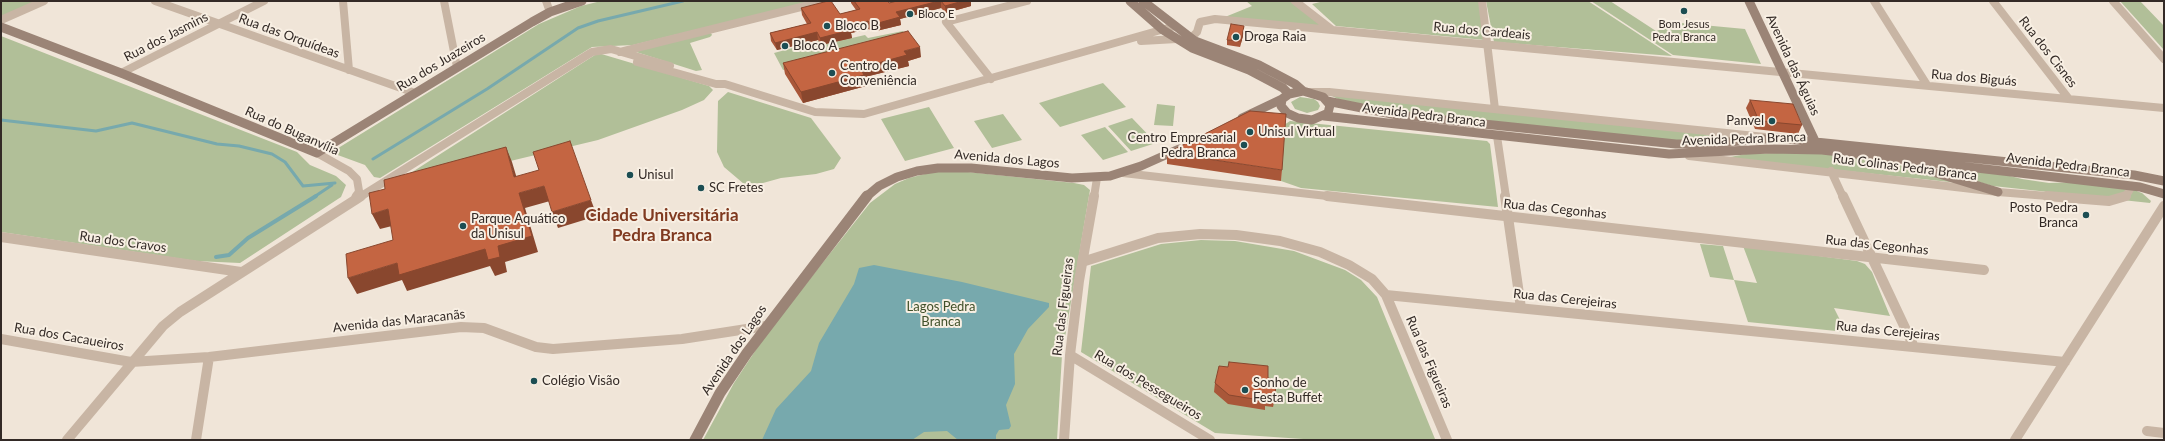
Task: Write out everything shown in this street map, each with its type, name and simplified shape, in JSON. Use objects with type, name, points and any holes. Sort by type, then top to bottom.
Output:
[{"type":"main road","name":"Rua dos Juazeiros","points":[[317,153],[550,12],[582,1]]},
{"type":"main road","points":[[1130,1],[1163,30],[1196,50],[1249,70],[1283,88],[1285,96],[1278,114],[1245,116]]},
{"type":"main road","points":[[1143,1],[1191,38],[1203,45],[1264,67],[1295,84],[1306,92]]},
{"type":"main road","name":"Avenida das Águias","points":[[1749,1],[1815,141]]},
{"type":"main road","name":"Rua do Buganvília","points":[[1,27],[121,73],[317,153]]},
{"type":"main road","points":[[1232,123],[1285,96],[1306,92]]},
{"type":"main road","name":"Avenida Pedra Branca","points":[[1306,92],[1327,101],[1397,115],[1676,144],[1703,144],[1777,138],[2134,175],[2164,181]]},
{"type":"main road","points":[[1324,116],[1330,109],[1327,101]]},
{"type":"main road","name":"Avenida Pedra Branca","points":[[1278,114],[1305,120],[1324,116],[1669,154],[1790,149],[1882,157],[2132,186],[2164,194]]},
{"type":"main road","name":"Avenida dos Lagos","points":[[695,440],[732,373],[766,326],[865,198],[879,186],[896,177],[917,171],[954,167],[1072,178],[1097,178],[1123,173],[1185,146]]},
{"type":"main road","points":[[1882,157],[1998,192]]},
{"type":"street","points":[[1,20],[44,1]]},
{"type":"street","name":"Rua das Orquídeas","points":[[155,1],[415,93]]},
{"type":"street","name":"Rua dos Jasmins","points":[[121,73],[264,1]]},
{"type":"street","points":[[343,1],[349,70]]},
{"type":"street","points":[[444,1],[457,68]]},
{"type":"street","points":[[546,1],[550,12]]},
{"type":"street","points":[[620,52],[825,1]]},
{"type":"street","points":[[991,79],[946,22],[1028,1]]},
{"type":"street","points":[[1295,1],[1331,30]]},
{"type":"street","points":[[1482,1],[1495,109]]},
{"type":"street","points":[[1874,1],[1927,85]]},
{"type":"street","name":"Rua dos Cisnes","points":[[1993,1],[2069,99]]},
{"type":"street","points":[[2113,1],[2164,59]]},
{"type":"street","name":"Rua dos Cardeais","points":[[1191,38],[1197,32],[1200,22],[1209,19],[1782,72]]},
{"type":"street","points":[[67,440],[131,362],[163,326],[180,312],[355,200],[592,52],[611,50],[620,52],[638,58],[638,62],[670,72],[716,84],[726,84],[815,112],[864,114],[1175,26]]},
{"type":"street","points":[[716,84],[720,88],[813,117],[830,119],[865,118],[1146,40],[1177,39]]},
{"type":"street","name":"Rua dos Biguás","points":[[1782,72],[2164,108]]},
{"type":"street","name":"Avenida Pedra Branca","points":[[1306,92],[1329,92],[1777,138]]},
{"type":"street","points":[[1496,136],[1509,217],[1521,308]]},
{"type":"street","name":"Rua do Buganvília","points":[[317,153],[349,171],[358,179],[360,190],[355,200]]},
{"type":"street","name":"Rua Colinas Pedra Branca","points":[[1669,154],[1831,171],[1998,192],[2109,201],[2126,196],[2132,186]]},
{"type":"street","points":[[1831,171],[1914,347]]},
{"type":"street","name":"Rua das Cegonhas","points":[[1123,173],[1984,270]]},
{"type":"street","name":"Rua das Figueiras","points":[[1064,440],[1070,355],[1082,262],[1097,178]]},
{"type":"street","points":[[2015,440],[2164,206]]},
{"type":"street","points":[[1082,262],[1158,238],[1200,234],[1236,235],[1280,241],[1320,252],[1349,265],[1368,277],[1386,295]]},
{"type":"street","name":"Rua dos Cravos","points":[[1,237],[241,272]]},
{"type":"street","name":"Rua das Figueiras","points":[[1386,295],[1447,440]]},
{"type":"street","name":"Rua das Cerejeiras","points":[[1386,295],[2064,362]]},
{"type":"street","name":"Avenida das Maracanãs","points":[[131,362],[209,357],[461,327],[484,328],[536,347],[553,349],[682,339],[766,326]]},
{"type":"street","name":"Rua dos Cacaueiros","points":[[1,338],[131,362]]},
{"type":"street","name":"Rua dos Pessegueiros","points":[[1070,355],[1210,440]]},
{"type":"street","points":[[196,440],[209,357]]},
{"type":"street","points":[[2147,431],[2164,433]]},
{"type":"green space","points":[[2,1],[40,1],[1,18]]},
{"type":"green space","points":[[601,1],[815,1],[633,45],[592,47],[380,178],[374,177],[365,165],[335,154],[335,150],[539,24],[581,6]]},
{"type":"green space","points":[[1246,1],[1291,1],[1323,27],[1225,17],[1252,6]]},
{"type":"green space","points":[[1324,1],[1481,1],[1485,40],[1336,26],[1312,4]]},
{"type":"green space","points":[[1486,1],[1588,1],[1672,56],[1494,42]]},
{"type":"green space","points":[[1591,1],[1610,1],[1656,31],[1681,23],[1745,29],[1761,64],[1673,55]]},
{"type":"green space","points":[[2120,1],[2140,1],[2164,26],[2164,50]]},
{"type":"green space","points":[[903,31],[909,39],[783,70],[774,53],[819,41],[821,45],[865,35],[868,38]]},
{"type":"green space","points":[[711,33],[712,35],[710,37],[690,43],[702,70],[696,71],[633,51]]},
{"type":"green space","points":[[1,36],[297,152],[310,165],[336,176],[346,185],[341,197],[240,263],[196,261],[1,232]]},
{"type":"green space","points":[[598,53],[709,86],[713,90],[704,100],[682,110],[598,140],[381,192]]},
{"type":"green space","points":[[1103,83],[1126,107],[1060,127],[1039,103]]},
{"type":"green space","points":[[728,92],[811,118],[841,158],[834,169],[816,174],[781,178],[763,183],[744,184],[724,167],[717,152],[718,101]]},
{"type":"green space","points":[[1330,95],[1738,137],[1674,141],[1376,109],[1346,103]]},
{"type":"green space","points":[[1300,97],[1314,99],[1320,106],[1318,110],[1307,113],[1295,109],[1291,102]]},
{"type":"green space","points":[[1157,104],[1175,106],[1173,126],[1154,125]]},
{"type":"green space","points":[[929,107],[954,148],[905,161],[881,119]]},
{"type":"green space","points":[[1003,114],[1022,140],[992,148],[974,121]]},
{"type":"green space","points":[[1132,118],[1156,143],[1131,151],[1108,126]]},
{"type":"green space","points":[[1290,121],[1487,141],[1490,144],[1498,207],[1301,188],[1281,181],[1284,125]]},
{"type":"green space","points":[[1105,127],[1128,152],[1103,160],[1081,135]]},
{"type":"green space","points":[[1811,152],[1889,162],[1959,183],[1725,158],[1746,154]]},
{"type":"green space","points":[[1938,168],[2002,174],[2049,183],[2078,182],[2131,189],[2142,193],[2151,201],[2150,203],[1993,186],[1954,175]]},
{"type":"green space","name":"Lagos Pedra Branca","points":[[937,171],[968,172],[1074,183],[1084,185],[1090,190],[1062,355],[1057,440],[703,440],[734,383],[767,333],[870,203],[895,184],[909,178]]},
{"type":"green space","points":[[1201,240],[1235,241],[1294,251],[1345,270],[1361,280],[1377,297],[1435,439],[1318,440],[1215,433],[1081,352],[1091,266],[1161,244]]},
{"type":"green space","points":[[1700,244],[1723,246],[1734,280],[1710,277]]},
{"type":"green space","points":[[1743,246],[1857,261],[1865,264],[1872,272],[1890,316],[1834,308],[1846,332],[1748,322],[1734,280],[1757,283]]},
{"type":"water","points":[[874,265],[962,282],[1049,303],[1049,307],[1028,329],[1014,354],[1015,384],[1006,405],[1011,426],[1009,429],[999,430],[996,435],[996,440],[958,440],[947,431],[924,432],[912,440],[762,440],[776,409],[811,371],[819,343],[854,284],[859,268]]},
{"type":"building","points":[[831,1],[840,14],[860,9],[854,1],[888,1],[889,3],[897,1],[939,1],[896,12],[900,17],[871,25],[868,21],[848,26],[851,30],[820,38],[817,32],[775,43],[770,33],[811,23],[801,8]]},
{"type":"building","points":[[941,1],[963,1],[945,6]]},
{"type":"building","points":[[1231,24],[1244,26],[1241,41],[1227,40]]},
{"type":"building","points":[[908,31],[920,47],[904,51],[907,55],[860,68],[864,75],[801,92],[783,63]]},
{"type":"building","points":[[1750,100],[1793,104],[1802,125],[1759,121]]},
{"type":"building","name":"Centro Empresarial Pedra Branca","points":[[1250,111],[1286,114],[1282,170],[1167,153]]},
{"type":"building","name":"Parque Aquático da Unisul","points":[[570,141],[591,200],[552,212],[544,186],[519,193],[532,236],[498,246],[500,257],[488,260],[485,249],[399,275],[397,263],[348,278],[346,254],[393,240],[388,209],[372,214],[369,193],[385,189],[384,180],[506,147],[514,177],[539,170],[533,152]]},
{"type":"building","name":"Sonho de Festa Buffet","points":[[1229,362],[1268,366],[1268,378],[1276,380],[1275,398],[1266,397],[1266,401],[1229,395],[1215,383],[1219,366],[1228,367]]},
{"type":"waterway","points":[[373,159],[487,89],[578,28],[598,21],[683,1]]},
{"type":"waterway","points":[[1,120],[96,131],[132,123],[217,144],[239,146],[272,154],[285,162],[303,186],[335,183]]},
{"type":"waterway","points":[[314,197],[332,185]]},
{"type":"waterway","points":[[216,257],[229,255],[248,238],[316,196]]},
{"type":"place","name":"Bom Jesus Pedra Branca","points":[[1684,11]]},
{"type":"place","name":"Bloco E","points":[[910,14]]},
{"type":"place","name":"Bloco B","points":[[827,26]]},
{"type":"place","name":"Droga Raia","points":[[1236,37]]},
{"type":"place","name":"Bloco A","points":[[785,46]]},
{"type":"place","name":"Centro de Conveniência","points":[[832,73]]},
{"type":"place","name":"Panvel","points":[[1772,121]]},
{"type":"place","name":"Unisul Virtual","points":[[1250,132]]},
{"type":"place","name":"Centro Empresarial Pedra Branca","points":[[1244,145]]},
{"type":"place","name":"Unisul","points":[[630,175]]},
{"type":"place","name":"SC Fretes","points":[[701,188]]},
{"type":"place","name":"Posto Pedra Branca","points":[[2086,215]]},
{"type":"place","name":"Parque Aquático da Unisul","points":[[463,226]]},
{"type":"place","name":"Colégio Visão","points":[[534,381]]},
{"type":"place","name":"Sonho de Festa Buffet","points":[[1245,390]]},
{"type":"district","name":"Cidade Universitária Pedra Branca","points":[[662,226]]}]
